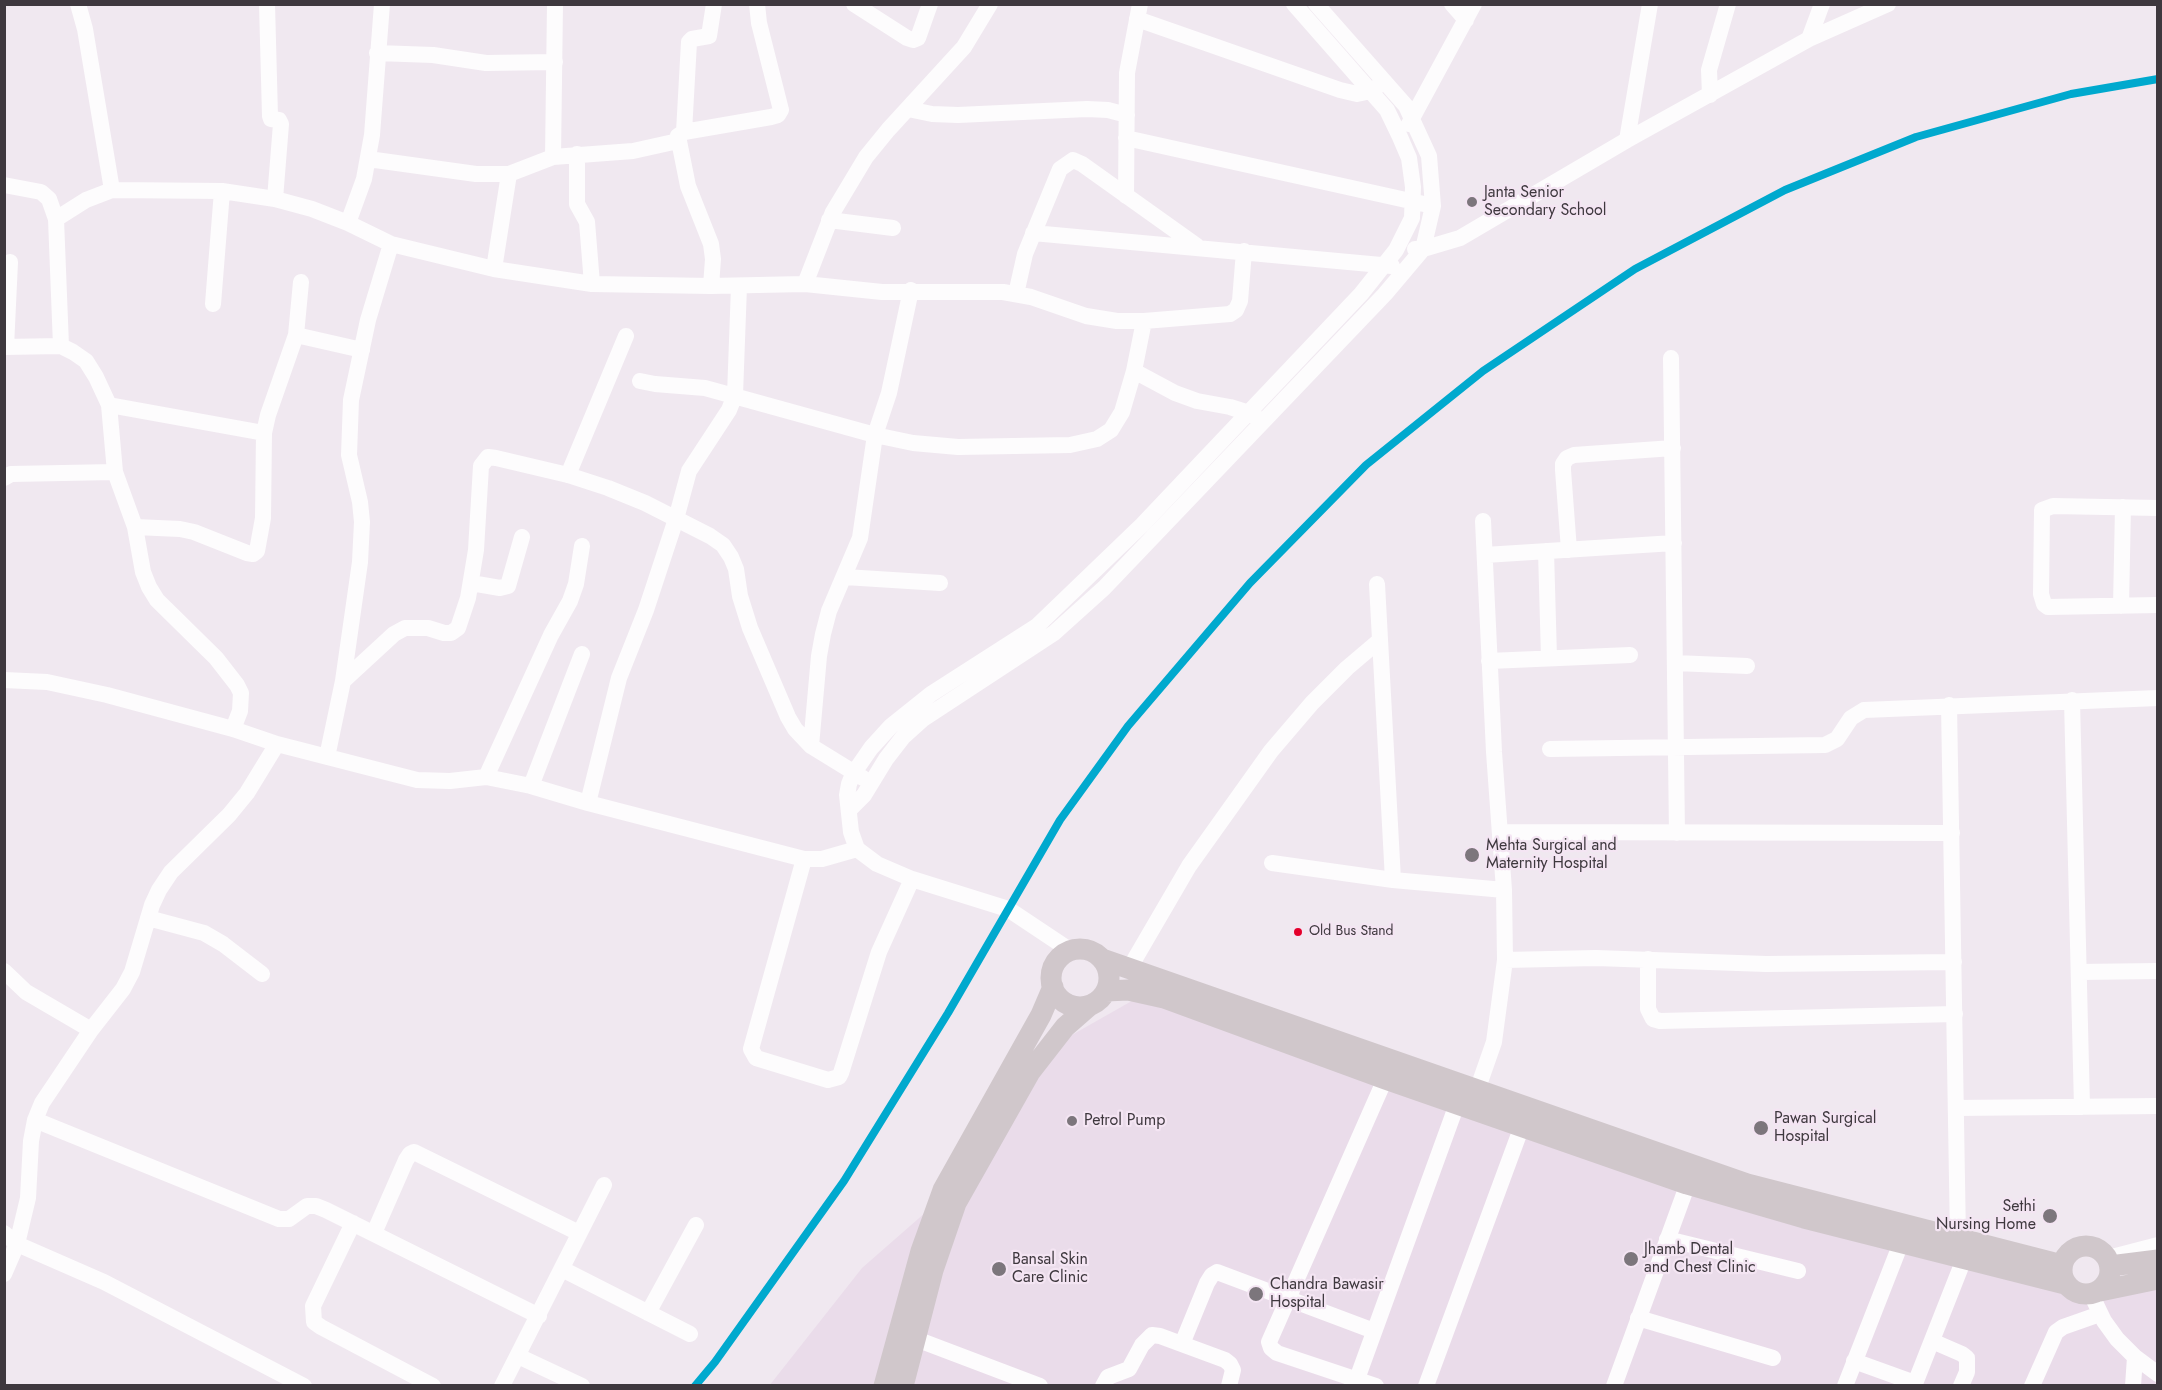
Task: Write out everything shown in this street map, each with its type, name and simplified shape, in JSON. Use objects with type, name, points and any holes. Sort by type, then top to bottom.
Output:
[{"type":"main road","points":[[1089,1006],[1076,1007],[1067,1004],[1058,997],[1053,987],[1051,978],[1055,965],[1062,956],[1071,951],[1083,949],[1094,953],[1102,959],[1468,1101],[1691,1175],[1804,1218],[1901,1243],[1961,1249]]},
{"type":"main road","points":[[903,1386],[933,1270],[956,1203],[1030,1072],[1065,1026],[1099,1000],[1106,991],[1109,981],[1108,970],[1102,959]]},
{"type":"main road","points":[[884,1386],[921,1251],[943,1190],[1041,1015],[1053,987]]},
{"type":"main road","points":[[1106,991],[1128,990],[1164,998],[1385,1079],[1468,1101],[1522,1126],[1691,1175],[1747,1184],[1961,1249],[2063,1274]]},
{"type":"main road","points":[[2095,1292],[2107,1283],[2110,1275],[2109,1262],[2099,1249],[2080,1246],[2065,1257],[2063,1274],[2070,1289],[2081,1294],[2095,1292],[2157,1279]]},
{"type":"main road","points":[[2109,1262],[2157,1260]]},
{"type":"street","points":[[78,4],[112,190]]},
{"type":"street","points":[[267,4],[270,118],[279,120],[281,124],[275,200]]},
{"type":"street","points":[[348,223],[368,159],[372,135],[382,4]]},
{"type":"street","points":[[553,157],[555,4]]},
{"type":"street","points":[[711,286],[713,259],[711,244],[688,186],[681,136],[689,42],[692,39],[709,36],[714,4]]},
{"type":"street","points":[[368,159],[476,174],[509,174],[553,157],[633,151],[681,136],[778,115],[781,110],[759,23],[757,4]]},
{"type":"street","points":[[854,4],[913,40],[918,38],[930,4]]},
{"type":"street","points":[[805,285],[829,220],[866,157],[964,47],[990,4]]},
{"type":"street","points":[[849,810],[864,795],[886,759],[903,737],[923,719],[1054,633],[1104,588],[1256,417],[1396,250],[1413,218],[1413,187],[1409,158],[1387,110],[1294,4]]},
{"type":"street","points":[[1071,951],[1008,909],[912,879],[877,864],[857,849],[851,832],[847,795],[853,774],[878,741],[916,705],[1037,626],[1385,294],[1423,249],[1433,206],[1429,156],[1406,106],[1316,4]]},
{"type":"street","points":[[1452,4],[1466,20]]},
{"type":"street","points":[[1400,137],[1474,4]]},
{"type":"street","points":[[1627,141],[1650,4]]},
{"type":"street","points":[[1710,95],[1709,70],[1728,4]]},
{"type":"street","points":[[1809,39],[1822,4]]},
{"type":"street","points":[[1396,250],[1423,249],[1460,238],[1809,39],[1888,4]]},
{"type":"street","points":[[1126,196],[1127,73],[1139,12],[1340,90],[1357,94],[1371,91],[1384,81]]},
{"type":"street","points":[[377,53],[433,55],[486,63],[555,62]]},
{"type":"street","points":[[908,109],[932,114],[958,115],[1087,109],[1108,110],[1127,115]]},
{"type":"street","points":[[1126,138],[1433,206]]},
{"type":"street","points":[[577,154],[577,204],[587,222],[592,284]]},
{"type":"street","points":[[1016,294],[1024,254],[1060,169],[1073,160],[1082,164],[1198,247]]},
{"type":"street","points":[[494,269],[509,174]]},
{"type":"street","points":[[4,185],[41,192],[49,199],[56,219],[61,346]]},
{"type":"street","points":[[56,219],[86,200],[112,190],[222,191],[312,209],[391,244],[494,269],[592,284],[805,285],[882,292],[911,290],[1016,294],[1086,316],[1118,321],[1230,314],[1236,310],[1240,301],[1244,251]]},
{"type":"street","points":[[213,304],[222,191]]},
{"type":"street","points":[[829,220],[893,228]]},
{"type":"street","points":[[1033,234],[1408,267]]},
{"type":"street","points":[[327,757],[342,681],[360,562],[362,522],[360,502],[349,455],[351,400],[368,320],[391,244]]},
{"type":"street","points":[[10,261],[5,347],[61,346],[86,362],[96,377],[109,405],[115,472],[135,527],[143,572],[157,600],[216,658],[242,693],[240,711],[233,729]]},
{"type":"street","points":[[135,527],[180,529],[194,532],[247,554],[257,551],[263,518],[264,434],[268,415],[296,335],[301,282]]},
{"type":"street","points":[[588,803],[619,678],[646,610],[690,471],[729,410],[735,395],[739,286]]},
{"type":"street","points":[[811,746],[823,634],[830,611],[861,538],[875,435],[893,375],[911,290]]},
{"type":"street","points":[[640,381],[705,388],[875,435],[913,442],[958,447],[1070,445],[1097,439],[1111,430],[1122,412],[1144,321]]},
{"type":"street","points":[[296,335],[362,350]]},
{"type":"street","points":[[568,475],[626,336]]},
{"type":"street","points":[[1671,358],[1677,833]]},
{"type":"street","points":[[1134,370],[1175,393],[1197,401],[1230,407],[1256,417]]},
{"type":"street","points":[[109,405],[264,434]]},
{"type":"street","points":[[1569,550],[1563,470],[1563,464],[1567,459],[1574,455],[1673,448]]},
{"type":"street","points":[[342,681],[394,634],[405,628],[428,628],[444,633],[455,631],[458,628],[468,598],[476,550],[481,466],[488,458],[496,458],[568,475],[645,503],[723,545],[732,557],[750,628],[795,729],[811,746],[853,774],[872,783]]},
{"type":"street","points":[[4,478],[12,474],[115,472]]},
{"type":"street","points":[[2157,508],[2053,506],[2042,510],[2041,517],[2041,594],[2044,604],[2054,608],[2157,605]]},
{"type":"street","points":[[2121,606],[2123,507]]},
{"type":"street","points":[[1357,1379],[1374,1331],[1494,1042],[1505,960],[1504,890],[1489,661],[1483,521]]},
{"type":"street","points":[[471,583],[500,588],[508,586],[522,537]]},
{"type":"street","points":[[1485,555],[1674,543]]},
{"type":"street","points":[[486,777],[551,635],[570,601],[576,584],[582,546]]},
{"type":"street","points":[[1546,551],[1549,658]]},
{"type":"street","points":[[845,578],[940,583]]},
{"type":"street","points":[[1377,584],[1393,880]]},
{"type":"street","points":[[1129,969],[1189,866],[1271,751],[1312,703],[1347,668],[1380,640]]},
{"type":"street","points":[[531,786],[582,654]]},
{"type":"street","points":[[1489,661],[1630,655]]},
{"type":"street","points":[[1675,663],[1747,666]]},
{"type":"street","points":[[4,680],[47,682],[107,695],[233,729],[277,744],[417,780],[450,781],[486,777],[531,786],[804,859],[822,859],[857,849]]},
{"type":"street","points":[[1550,749],[1826,745],[1837,739],[1851,718],[1864,710],[2157,698]]},
{"type":"street","points":[[2072,700],[2082,1107]]},
{"type":"street","points":[[1854,1361],[1915,1384],[1932,1341],[1961,1249],[1956,1108],[1949,705]]},
{"type":"street","points":[[5,1273],[11,1238],[28,1197],[31,1141],[35,1120],[42,1102],[91,1030],[123,989],[132,972],[159,890],[171,872],[248,793],[277,744]]},
{"type":"street","points":[[1500,832],[1952,833]]},
{"type":"street","points":[[804,859],[751,1049],[756,1058],[828,1080],[839,1077],[841,1073],[879,952],[912,879]]},
{"type":"street","points":[[1272,863],[1393,880],[1504,890]]},
{"type":"street","points":[[148,918],[204,933],[223,944],[262,974]]},
{"type":"street","points":[[1505,960],[1648,959],[1766,964],[1954,962]]},
{"type":"street","points":[[1648,959],[1648,1009],[1653,1019],[1660,1021],[1955,1014]]},
{"type":"street","points":[[4,971],[26,992],[91,1030]]},
{"type":"street","points":[[2079,972],[2157,971]]},
{"type":"street","points":[[1376,1386],[1277,1353],[1271,1348],[1271,1336],[1385,1079]]},
{"type":"street","points":[[1956,1108],[2157,1106]]},
{"type":"street","points":[[35,1120],[279,1219],[289,1219],[307,1206],[316,1206],[539,1316]]},
{"type":"street","points":[[1426,1386],[1522,1126]]},
{"type":"street","points":[[374,1233],[406,1160],[414,1152],[579,1233]]},
{"type":"street","points":[[1614,1386],[1691,1175]]},
{"type":"street","points":[[502,1386],[604,1185]]},
{"type":"street","points":[[353,1223],[313,1306],[314,1322],[433,1386]]},
{"type":"street","points":[[648,1313],[696,1225]]},
{"type":"street","points":[[11,1238],[104,1282],[304,1386]]},
{"type":"street","points":[[1667,1239],[1798,1271]]},
{"type":"street","points":[[1845,1386],[1901,1243]]},
{"type":"street","points":[[2109,1262],[2157,1245]]},
{"type":"street","points":[[562,1269],[690,1334]]},
{"type":"street","points":[[1182,1344],[1207,1283],[1217,1272],[1374,1331]]},
{"type":"street","points":[[2095,1292],[2100,1314],[2117,1339],[2157,1374]]},
{"type":"street","points":[[2032,1386],[2056,1332],[2063,1327],[2100,1314]]},
{"type":"street","points":[[1638,1318],[1773,1358]]},
{"type":"street","points":[[1103,1386],[1108,1377],[1129,1369],[1142,1345],[1152,1335],[1160,1335],[1226,1360],[1233,1370],[1229,1386]]},
{"type":"street","points":[[916,1339],[1004,1379],[1040,1386]]},
{"type":"street","points":[[1932,1341],[1962,1354],[1967,1359],[1967,1372],[1961,1386]]},
{"type":"street","points":[[518,1356],[582,1386]]},
{"type":"street","points":[[2133,1386],[2135,1357]]},
{"type":"shaded area","points":[[1137,998],[1994,1272],[2077,1295],[2157,1285],[2157,1385],[769,1386],[862,1268],[982,1163],[1056,1044]]},
{"type":"transit line","points":[[695,1386],[715,1362],[844,1181],[948,1013],[1060,820],[1128,726],[1250,583],[1366,465],[1483,371],[1635,269],[1785,190],[1916,137],[2071,94],[2158,79]]},
{"type":"place","name":"Janta Senior Secondary School","points":[[1472,202]]},
{"type":"place","name":"Mehta Surgical and Maternity Hospital","points":[[1472,855]]},
{"type":"place","name":"Old Bus Stand","points":[[1298,932]]},
{"type":"place","name":"Petrol Pump","points":[[1072,1121]]},
{"type":"place","name":"Pawan Surgical Hospital","points":[[1761,1128]]},
{"type":"place","name":"Sethi Nursing Home","points":[[2050,1216]]},
{"type":"place","name":"Jhamb Dental and Chest Clinic","points":[[1631,1259]]},
{"type":"place","name":"Bansal Skin Care Clinic","points":[[999,1269]]},
{"type":"place","name":"Chandra Bawasir Hospital","points":[[1256,1294]]}]
